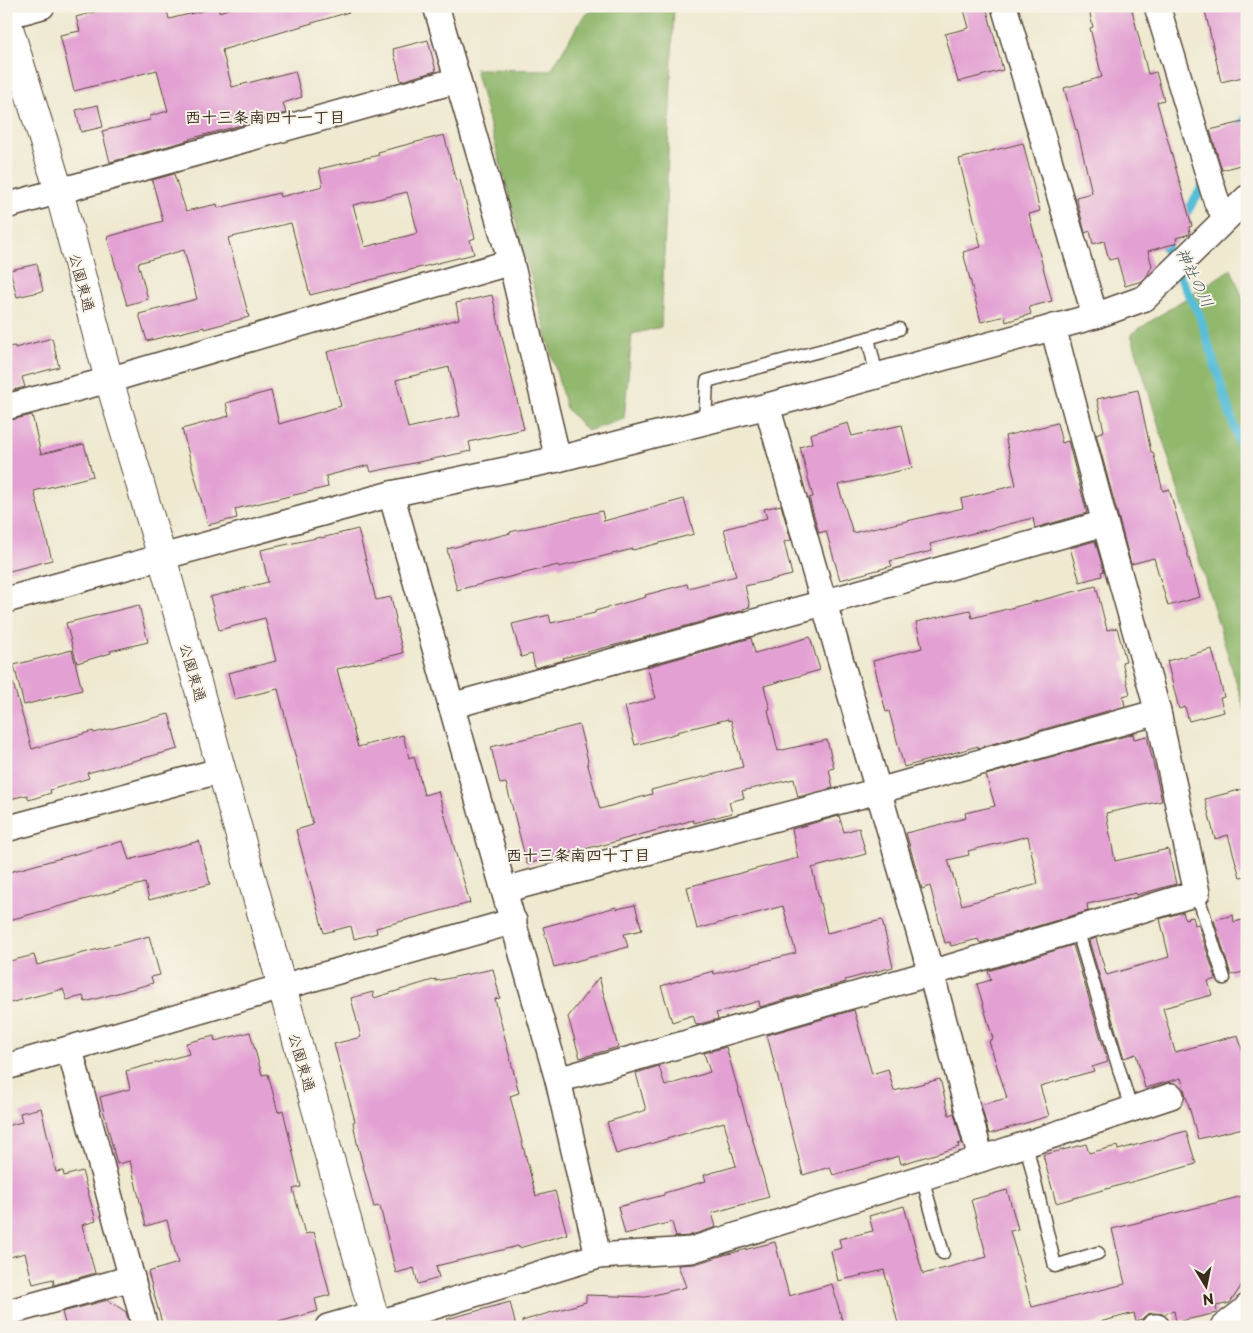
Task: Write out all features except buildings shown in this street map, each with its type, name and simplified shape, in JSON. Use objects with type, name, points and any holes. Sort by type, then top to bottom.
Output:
[{"type":"street","points":[[6,17],[42,6]]},
{"type":"street","points":[[436,6],[511,262],[558,458]]},
{"type":"street","points":[[1004,6],[1095,316]]},
{"type":"street","points":[[1157,6],[1216,203],[1226,217]]},
{"type":"street","name":"公園東通","points":[[6,17],[59,191],[109,380],[162,556],[375,1322]]},
{"type":"street","points":[[6,206],[458,80]]},
{"type":"street","points":[[6,600],[392,494],[558,458],[767,406],[1095,316],[1145,298],[1247,198]]},
{"type":"street","points":[[6,407],[109,380],[511,262]]},
{"type":"street","points":[[558,1080],[931,973],[1196,893],[1158,712],[1053,327]]},
{"type":"street","points":[[767,406],[931,973],[981,1159]]},
{"type":"street","points":[[392,494],[558,1080],[598,1256]]},
{"type":"street","points":[[451,706],[1105,523]]},
{"type":"street","points":[[504,890],[878,791],[1158,712]]},
{"type":"street","points":[[6,829],[222,770]]},
{"type":"street","points":[[6,1068],[514,921]]},
{"type":"street","points":[[70,1050],[145,1327]]},
{"type":"street","points":[[328,1327],[375,1322],[598,1256],[691,1250],[981,1159],[1171,1096]]},
{"type":"street","points":[[6,1313],[132,1278]]},
{"type":"street","points":[[1222,1327],[1247,1307]]},
{"type":"lane","points":[[705,421],[707,381],[899,329]]},
{"type":"lane","points":[[868,338],[877,376]]},
{"type":"lane","points":[[1196,893],[1224,978]]},
{"type":"lane","points":[[1077,929],[1131,1109]]},
{"type":"lane","points":[[1026,1144],[1055,1266],[1098,1253]]},
{"type":"lane","points":[[922,1177],[943,1252]]},
{"type":"green space","points":[[599,6],[674,6],[661,327],[632,334],[624,419],[587,431],[566,408],[475,69],[551,70],[583,17]]},
{"type":"green space","points":[[1231,269],[1247,308],[1247,718],[1131,334]]},
{"type":"waterway","name":"神社の川","points":[[1237,132],[1247,116]]},
{"type":"waterway","name":"神社の川","points":[[1181,221],[1225,151]]},
{"type":"waterway","name":"神社の川","points":[[1172,236],[1165,248],[1199,314],[1247,468]]},
{"type":"district","name":"西十三条南四十一丁目","points":[[265,116]]},
{"type":"district","name":"西十三条南四十丁目","points":[[578,854]]}]
